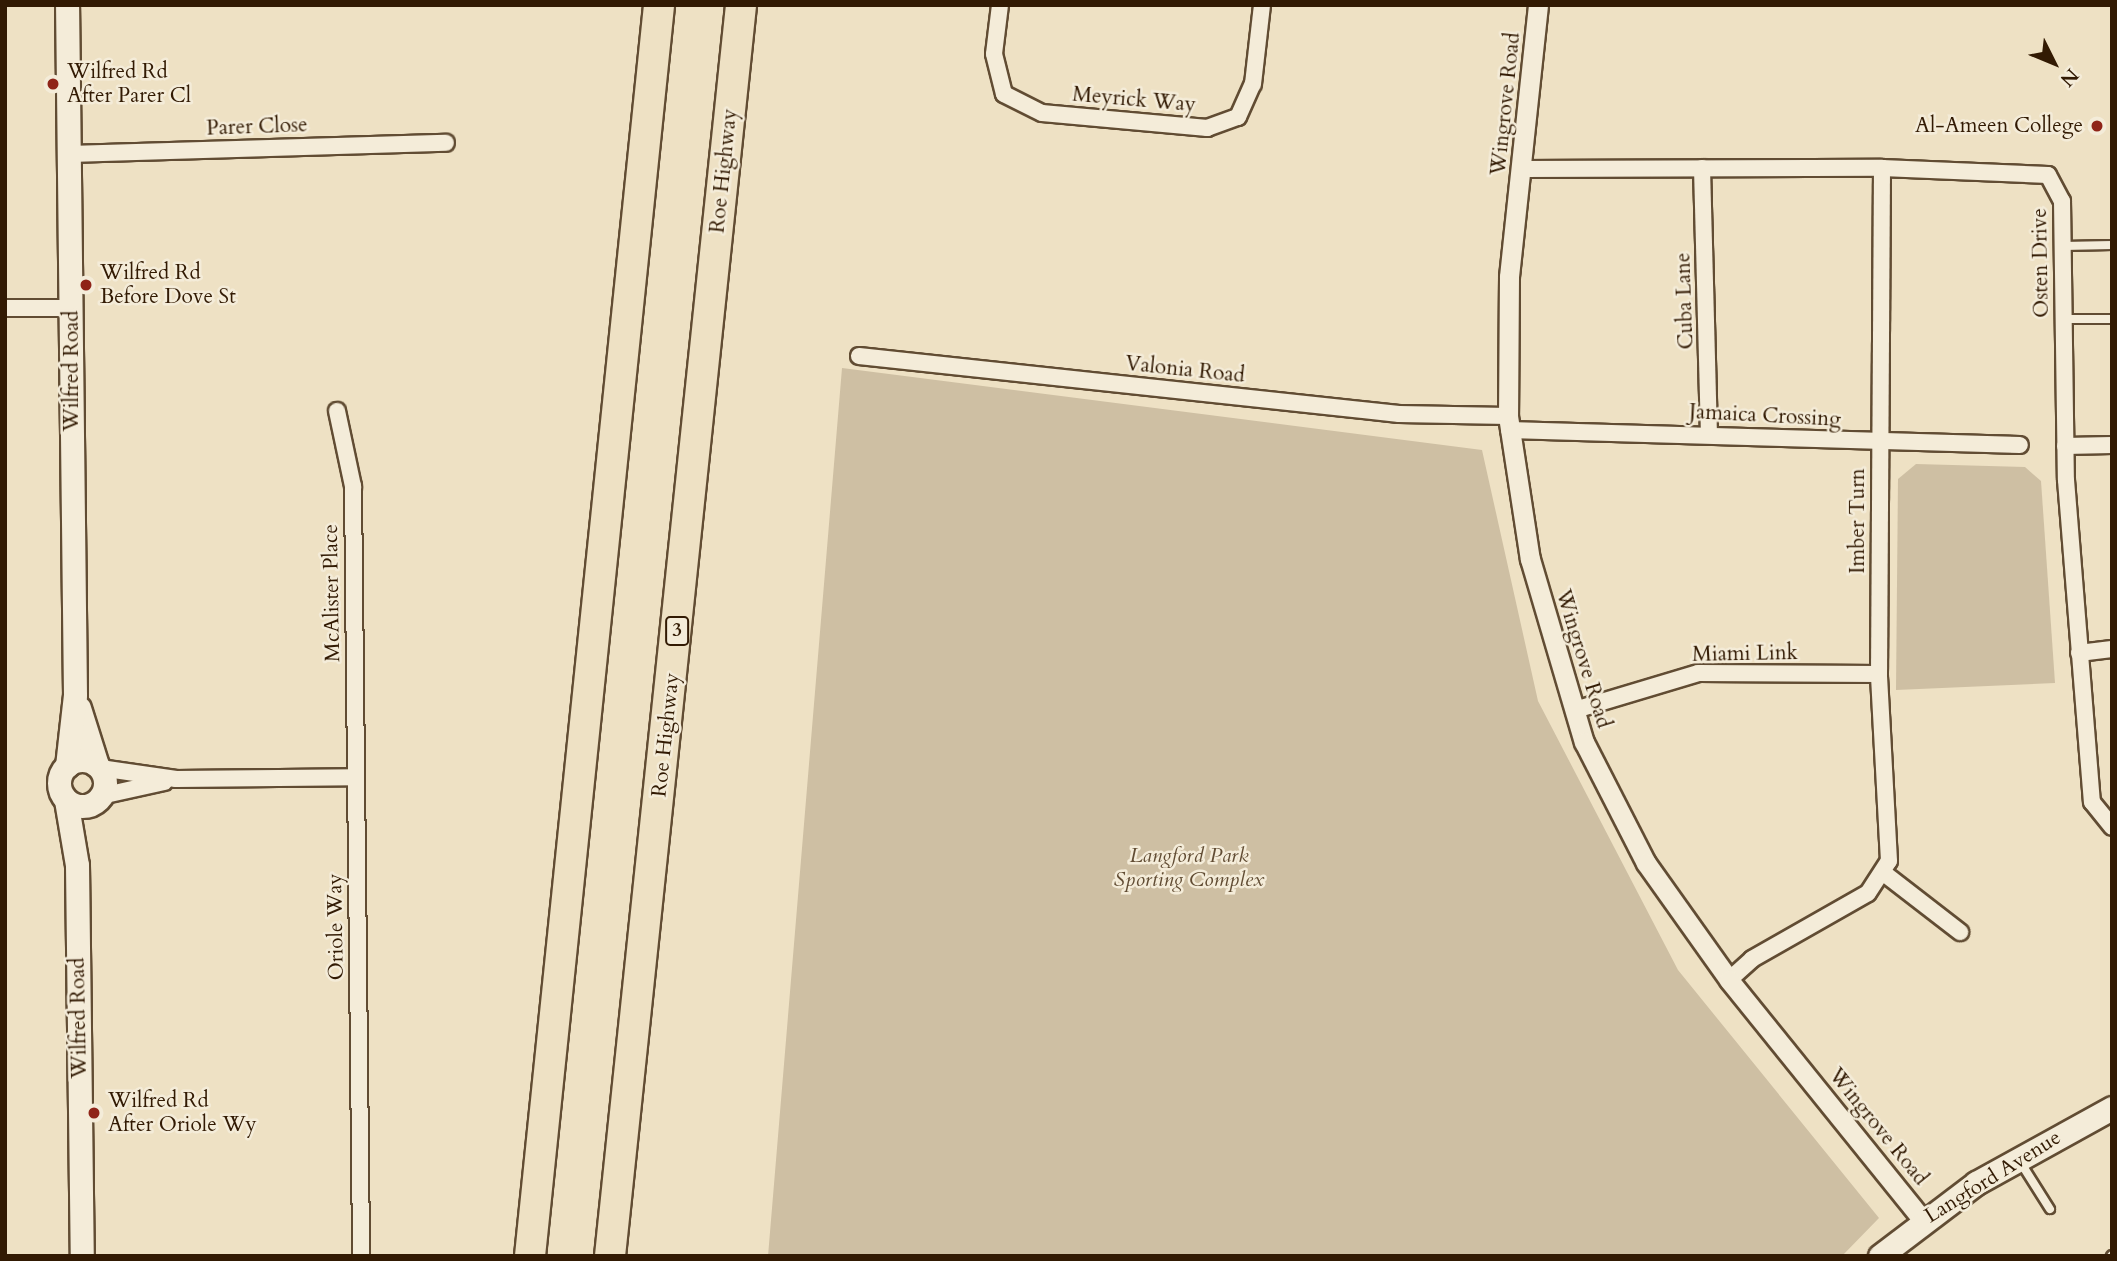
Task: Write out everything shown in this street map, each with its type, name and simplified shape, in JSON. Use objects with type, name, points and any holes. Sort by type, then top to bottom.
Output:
[{"type":"highway","points":[[530,1256],[659,5]]},
{"type":"highway","name":"Roe Highway","points":[[610,1256],[741,5]]},
{"type":"main road","name":"Wilfred Road","points":[[67,5],[75,695],[67,766]]},
{"type":"main road","name":"Wilfred Road","points":[[75,695],[98,766]]},
{"type":"main road","points":[[80,760],[98,766],[99,799],[81,807],[66,800],[59,786],[67,766],[80,760]]},
{"type":"main road","name":"Wilfred Road","points":[[77,865],[99,799]]},
{"type":"main road","name":"Wilfred Road","points":[[66,800],[77,865],[82,1256]]},
{"type":"main road","name":"Langford Avenue","points":[[1880,1256],[1923,1220],[2018,1157],[2112,1108]]},
{"type":"street","name":"Meyrick Way","points":[[1000,5],[994,54],[1004,94],[1042,113],[1207,128],[1238,117],[1253,84],[1262,5]]},
{"type":"street","name":"Wingrove Road","points":[[1538,5],[1523,169],[1509,277],[1508,423],[1530,559],[1584,742],[1646,863],[1729,980],[1923,1220]]},
{"type":"street","name":"Parer Close","points":[[69,154],[446,143]]},
{"type":"street","name":"Osten Drive","points":[[1523,169],[1882,167],[2048,175],[2062,201],[2065,446],[2092,802],[2112,827]]},
{"type":"street","name":"Imber Turn","points":[[1882,167],[1879,674],[1885,874]]},
{"type":"street","name":"Cuba Lane","points":[[1702,168],[1709,433]]},
{"type":"street","points":[[5,308],[71,308]]},
{"type":"street","name":"Valonia Road","points":[[859,356],[1399,414],[1508,423]]},
{"type":"street","name":"McAlister Place","points":[[337,411],[352,486],[355,777]]},
{"type":"street","name":"Jamaica Crossing","points":[[1508,423],[1879,442],[2020,445]]},
{"type":"street","points":[[2065,446],[2112,445]]},
{"type":"street","points":[[2079,653],[2112,649]]},
{"type":"street","name":"Miami Link","points":[[1575,710],[1698,673],[1879,674]]},
{"type":"street","points":[[98,766],[177,779],[355,777]]},
{"type":"street","name":"Oriole Way","points":[[355,777],[361,1256]]},
{"type":"street","points":[[99,799],[177,779]]},
{"type":"street","points":[[1729,980],[1752,958],[1868,893],[1885,874],[1959,932]]},
{"type":"lane","points":[[2063,246],[2112,245]]},
{"type":"lane","points":[[2064,319],[2112,319]]},
{"type":"lane","points":[[2018,1157],[2050,1209]]},
{"type":"green space","name":"Langford Park Sporting Complex","points":[[842,368],[1482,450],[1538,701],[1678,970],[1879,1218],[1842,1256],[768,1256]]},
{"type":"green space","points":[[1916,464],[2025,467],[2041,481],[2055,683],[1896,690],[1898,479]]},
{"type":"place","name":"Wilfred Rd After Parer Cl","points":[[53,84]]},
{"type":"place","name":"Al-Ameen College","points":[[2097,126]]},
{"type":"place","name":"Wilfred Rd Before Dove St","points":[[86,285]]},
{"type":"place","name":"Wilfred Rd After Oriole Wy","points":[[94,1113]]}]
